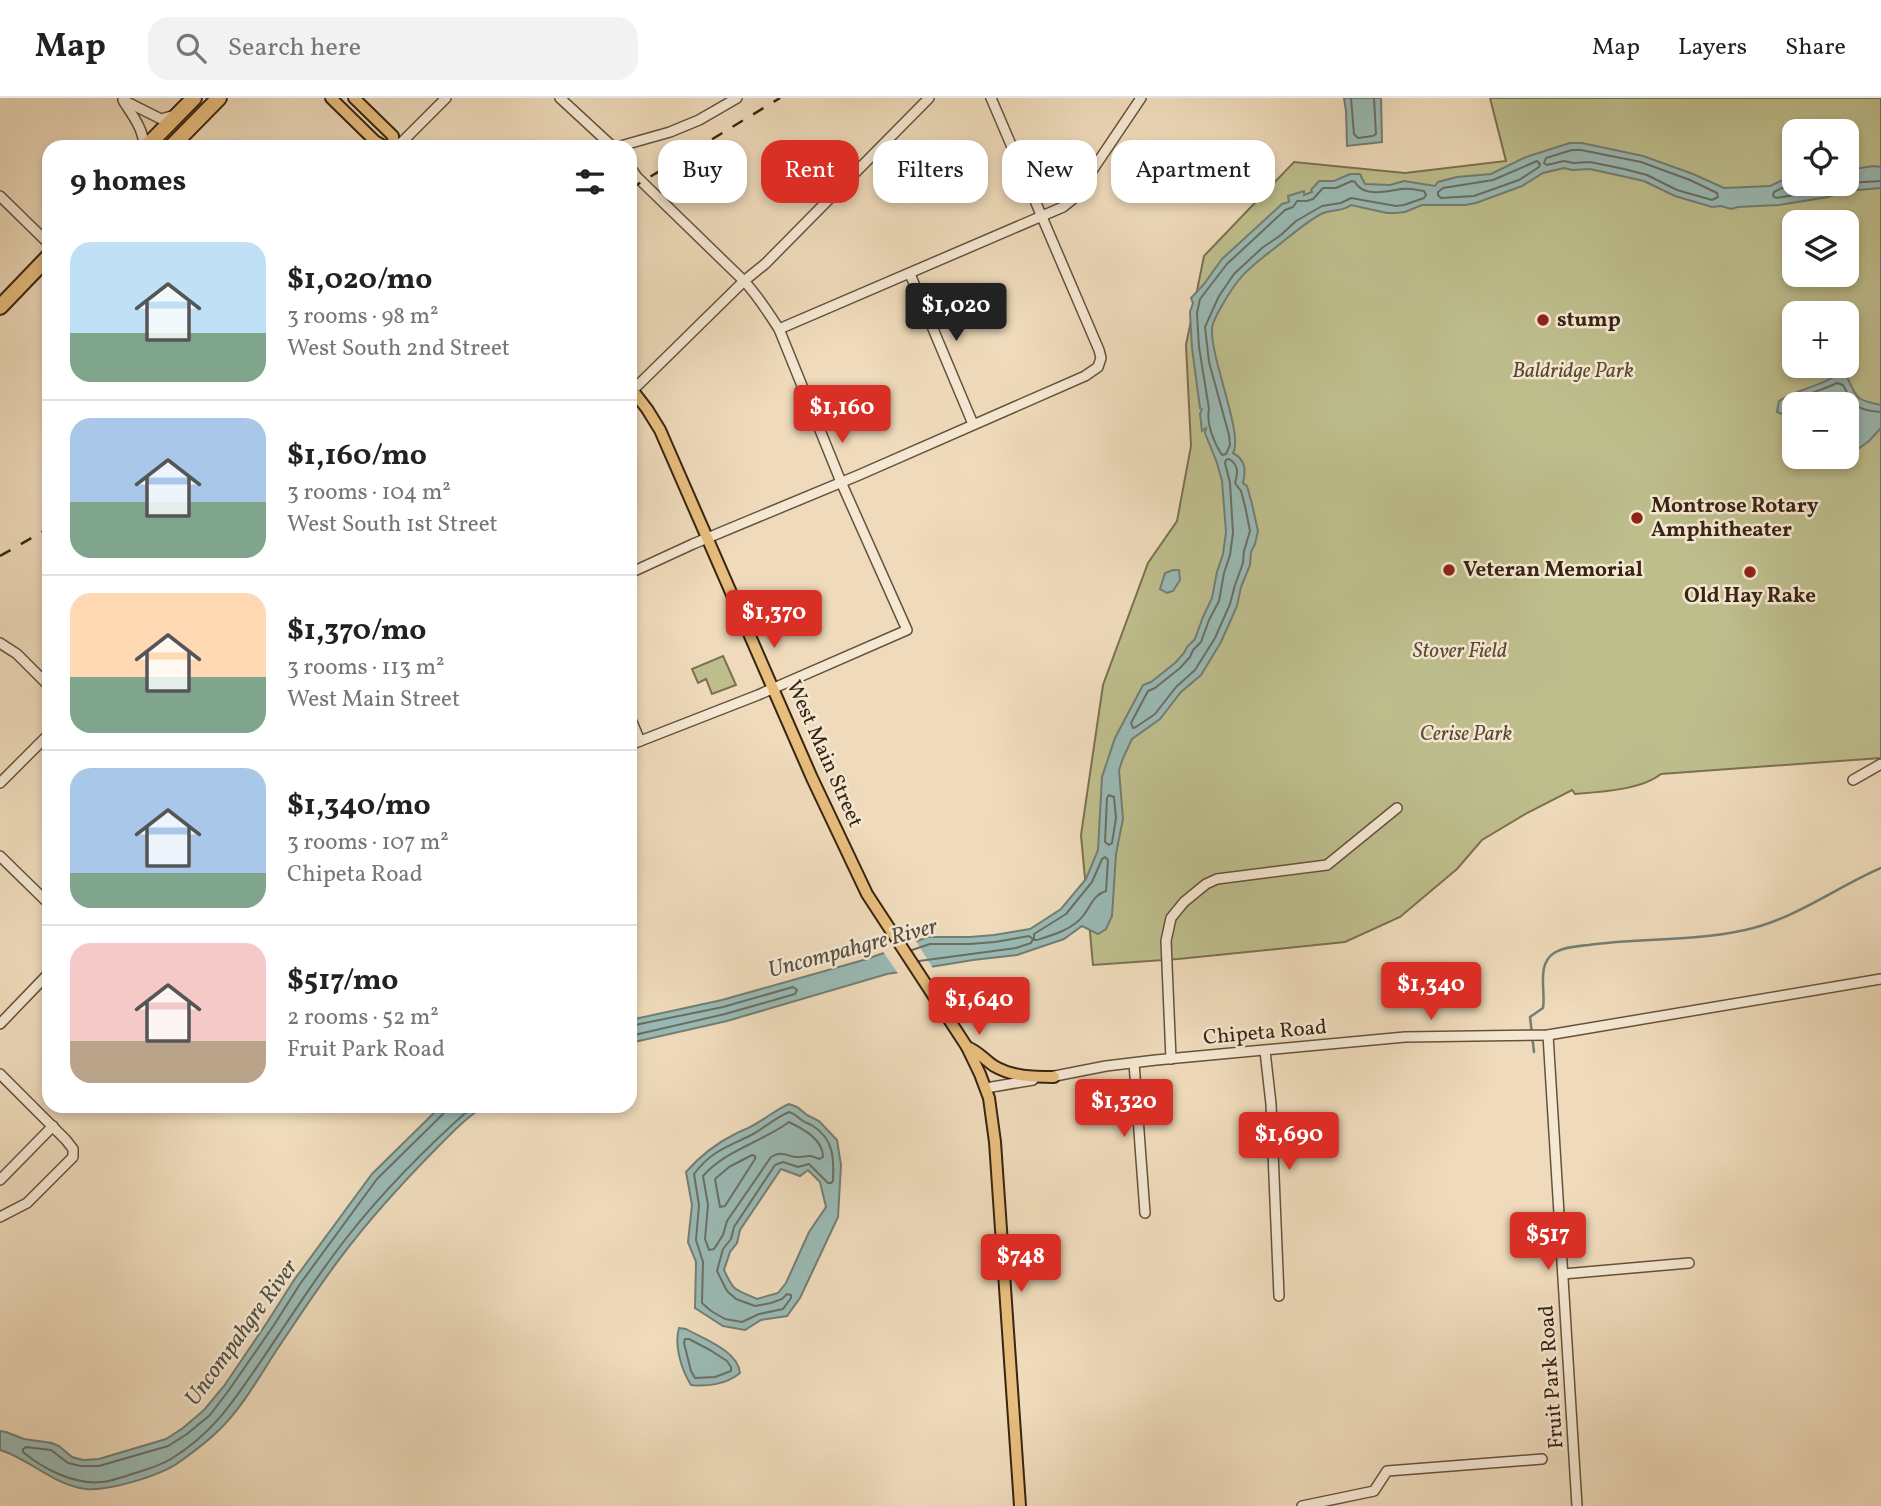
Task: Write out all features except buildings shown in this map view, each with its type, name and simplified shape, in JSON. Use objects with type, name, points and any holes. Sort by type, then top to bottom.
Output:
[{"type":"highway","points":[[152,140],[194,98]]},
{"type":"highway","points":[[179,140],[219,98]]},
{"type":"highway","points":[[0,307],[42,263]]},
{"type":"main road","points":[[331,98],[374,140]]},
{"type":"main road","points":[[354,98],[394,140]]},
{"type":"main road","name":"West Main Street","points":[[637,397],[660,430],[823,803],[866,894],[967,1047],[986,1088],[995,1142],[1020,1506]]},
{"type":"main road","points":[[967,1047],[1010,1073],[1030,1077],[1054,1077]]},
{"type":"street","points":[[403,140],[446,98]]},
{"type":"street","points":[[560,98],[607,140]]},
{"type":"street","points":[[637,141],[699,120],[737,98]]},
{"type":"street","points":[[637,384],[765,264],[929,98]]},
{"type":"street","points":[[637,570],[1085,376],[1098,366],[1101,358],[1099,350],[991,98]]},
{"type":"street","points":[[779,329],[1063,207],[1073,199],[1141,98]]},
{"type":"street","points":[[122,99],[161,119],[179,113]]},
{"type":"street","points":[[122,99],[138,124],[144,140]]},
{"type":"street","points":[[160,131],[168,140]]},
{"type":"street","points":[[637,176],[744,281],[779,329],[841,482],[906,630],[774,688],[637,742]]},
{"type":"street","points":[[0,196],[42,237]]},
{"type":"street","points":[[910,274],[973,424]]},
{"type":"street","points":[[0,643],[17,654],[42,678]]},
{"type":"street","points":[[637,734],[640,741]]},
{"type":"street","points":[[0,783],[42,741]]},
{"type":"street","points":[[1853,780],[1881,764]]},
{"type":"street","points":[[1171,1059],[1166,941],[1171,918],[1184,902],[1206,884],[1217,880],[1327,865],[1397,808]]},
{"type":"street","points":[[0,856],[42,897]]},
{"type":"street","name":"Chipeta Road","points":[[986,1088],[1107,1066],[1171,1059],[1405,1037],[1548,1035],[1881,979]]},
{"type":"street","points":[[0,1024],[42,981]]},
{"type":"street","name":"Fruit Park Road","points":[[1548,1035],[1577,1506]]},
{"type":"street","points":[[1265,1051],[1271,1104],[1279,1296]]},
{"type":"street","points":[[1134,1063],[1145,1213]]},
{"type":"street","points":[[0,1074],[73,1149],[73,1157],[27,1203],[0,1216]]},
{"type":"street","points":[[0,1180],[53,1126]]},
{"type":"street","points":[[1563,1274],[1689,1263]]},
{"type":"street","points":[[1302,1506],[1374,1491],[1387,1471],[1542,1459]]},
{"type":"green space","name":"Baldridge Park","points":[[1490,98],[1881,98],[1881,758],[1661,774],[1643,784],[1620,789],[1575,794],[1572,790],[1482,840],[1457,869],[1400,917],[1345,942],[1093,965],[1081,835],[1103,685],[1148,563],[1177,521],[1191,446],[1186,345],[1204,256],[1255,203],[1275,203],[1275,182],[1294,162],[1405,173],[1506,161]]},
{"type":"green space","points":[[723,656],[736,685],[712,694],[706,679],[698,683],[692,669]]},
{"type":"water","points":[[1344,98],[1381,98],[1382,142],[1347,146]]},
{"type":"water","points":[[1570,143],[1582,143],[1643,156],[1724,188],[1770,186],[1782,180],[1782,196],[1831,196],[1779,205],[1731,209],[1712,207],[1675,196],[1644,181],[1590,169],[1564,168],[1543,173],[1522,186],[1476,203],[1422,205],[1396,213],[1351,205],[1325,212],[1312,220],[1243,275],[1213,323],[1216,358],[1234,430],[1233,453],[1244,466],[1243,483],[1247,486],[1258,531],[1237,606],[1221,642],[1201,675],[1181,692],[1160,719],[1132,739],[1123,758],[1119,770],[1123,819],[1116,854],[1112,916],[1106,929],[1098,934],[1082,926],[1064,939],[1017,955],[887,974],[727,1021],[637,1041],[637,1018],[722,1000],[867,959],[928,937],[970,937],[1030,929],[1061,909],[1086,879],[1098,850],[1102,777],[1115,738],[1143,685],[1175,663],[1195,639],[1212,598],[1223,554],[1226,532],[1222,481],[1205,433],[1206,428],[1202,431],[1202,409],[1192,348],[1191,298],[1222,259],[1282,204],[1289,202],[1288,196],[1304,191],[1304,195],[1312,192],[1319,181],[1334,181],[1350,174],[1360,174],[1365,184],[1390,185],[1404,181],[1435,186],[1438,182],[1457,177],[1491,174],[1526,157]]},
{"type":"water","points":[[1881,167],[1881,188],[1859,190],[1859,168]]},
{"type":"water","points":[[1831,378],[1848,378],[1854,392],[1798,392]]},
{"type":"water","points":[[1859,398],[1881,405],[1881,428],[1859,448]]},
{"type":"water","points":[[1782,400],[1782,414],[1777,412],[1779,401]]},
{"type":"water","points":[[1179,570],[1180,580],[1173,591],[1167,593],[1160,589],[1165,573]]},
{"type":"water","points":[[789,1104],[797,1107],[819,1121],[837,1140],[841,1165],[838,1217],[800,1298],[787,1316],[761,1320],[745,1330],[723,1326],[695,1308],[696,1262],[688,1242],[692,1205],[686,1172],[714,1146]],"holes":[[[781,1169],[800,1176],[808,1170],[820,1182],[826,1207],[809,1232],[786,1283],[778,1293],[757,1299],[737,1290],[731,1283],[724,1270],[730,1252],[737,1243],[740,1230]]]},
{"type":"water","points":[[434,1113],[475,1113],[447,1138],[372,1218],[325,1279],[236,1411],[219,1430],[178,1463],[134,1482],[86,1489],[74,1487],[0,1450],[0,1431],[24,1439],[52,1443],[72,1457],[83,1460],[99,1459],[166,1439],[183,1428],[204,1410],[224,1386],[294,1280],[372,1174]]},
{"type":"water","points":[[679,1328],[686,1329],[727,1352],[738,1365],[740,1373],[717,1384],[691,1385],[679,1357]]},
{"type":"pier","points":[[914,938],[934,970],[899,975],[882,950]]},
{"type":"waterway","points":[[1534,1052],[1530,1017],[1543,1008],[1543,971],[1548,958],[1554,953],[1580,946],[1708,936],[1745,930],[1798,911],[1881,868]]},
{"type":"railway","points":[[637,185],[780,98]]},
{"type":"railway","points":[[0,556],[42,532]]},
{"type":"place","name":"stump","points":[[1543,320]]},
{"type":"place","name":"Montrose Rotary Amphitheater","points":[[1637,518]]},
{"type":"place","name":"Veteran Memorial","points":[[1449,570]]},
{"type":"place","name":"Old Hay Rake","points":[[1750,572]]},
{"type":"park label","name":"Stover Field","points":[[1460,651]]},
{"type":"park label","name":"Cerise Park","points":[[1466,734]]},
{"type":"water label","name":"Uncompahgre River","points":[[853,949]]},
{"type":"water label","name":"Uncompahgre River","points":[[242,1333]]}]
